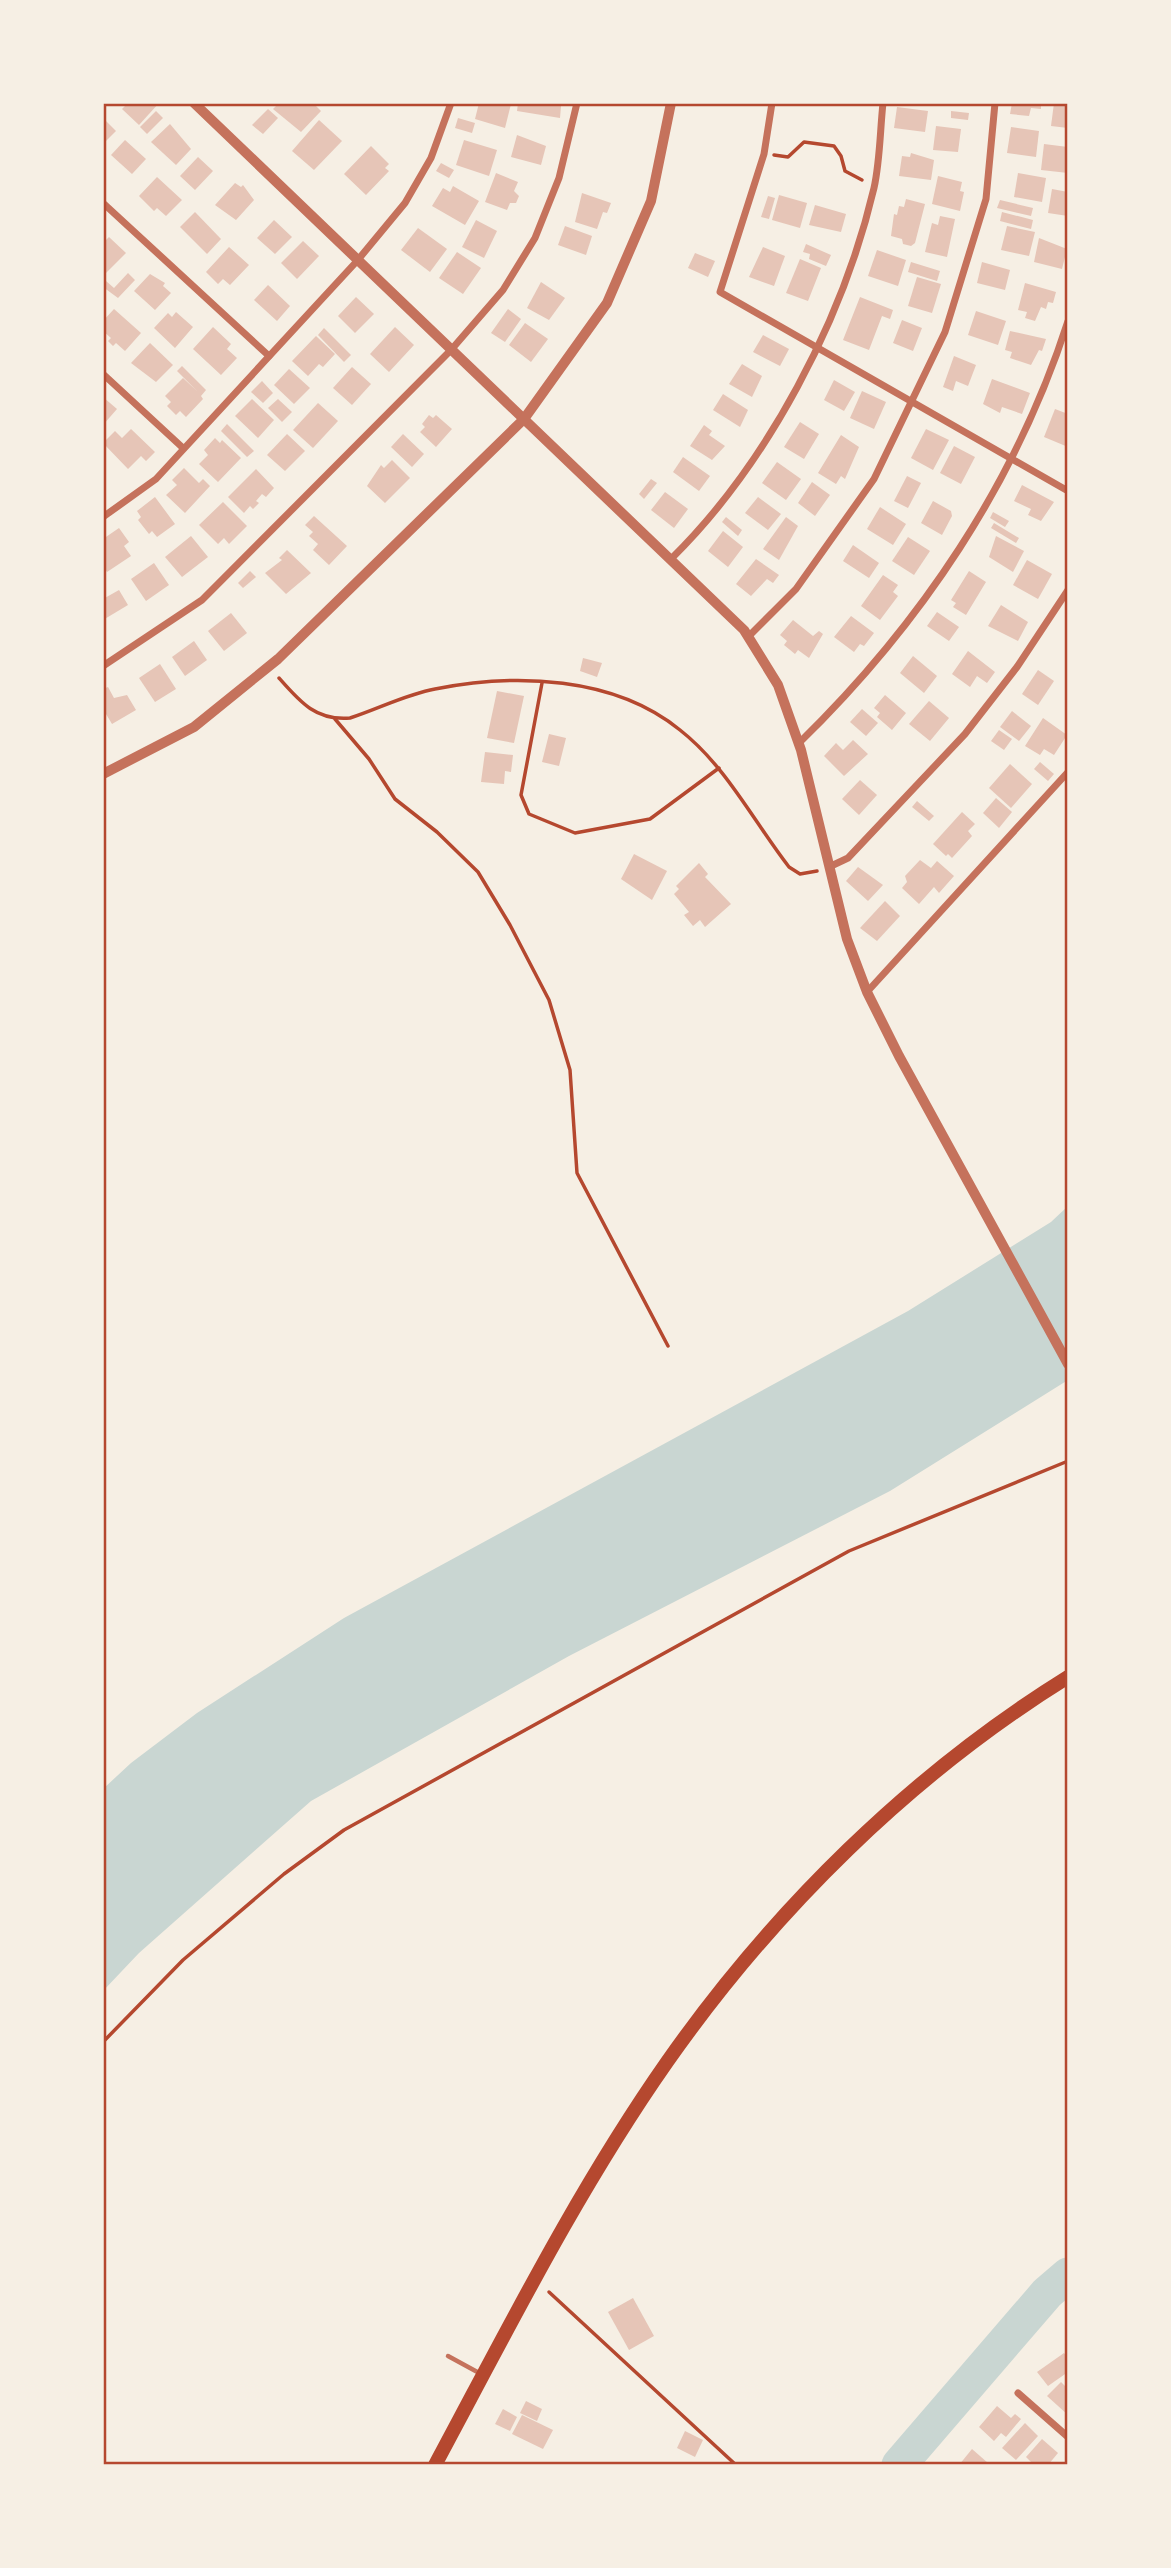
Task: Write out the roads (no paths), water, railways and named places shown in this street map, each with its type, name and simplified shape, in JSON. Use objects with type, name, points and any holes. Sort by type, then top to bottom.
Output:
[{"type":"main road","points":[[435,2465],[576,2207],[629,2120],[710,2004],[798,1900],[919,1786],[1068,1676]]},
{"type":"street","points":[[194,103],[672,558],[748,637],[778,685],[799,743],[847,939],[867,992],[1068,1364]]},
{"type":"street","points":[[103,517],[156,479],[357,261],[405,203],[431,158],[451,103]]},
{"type":"street","points":[[103,666],[202,600],[452,350],[503,290],[535,238],[559,178],[578,103]]},
{"type":"street","points":[[103,774],[194,727],[269,667],[524,419],[607,303],[651,201],[671,103]]},
{"type":"street","points":[[772,103],[764,154],[720,292],[1068,491]]},
{"type":"street","points":[[672,558],[707,524],[741,479],[817,347],[862,236],[874,184],[883,103]]},
{"type":"street","points":[[748,637],[796,589],[874,479],[944,332],[986,199],[995,103]]},
{"type":"street","points":[[103,203],[269,356]]},
{"type":"street","points":[[799,743],[863,678],[915,614],[959,551],[1031,419],[1068,321]]},
{"type":"street","points":[[103,374],[183,449]]},
{"type":"street","points":[[829,867],[848,858],[965,734],[1017,667],[1068,590]]},
{"type":"street","points":[[867,992],[1068,772]]},
{"type":"street","points":[[1018,2393],[1068,2437]]},
{"type":"lane","points":[[448,2356],[483,2375]]},
{"type":"waterway","points":[[899,2465],[1047,2293],[1068,2275]]}]
